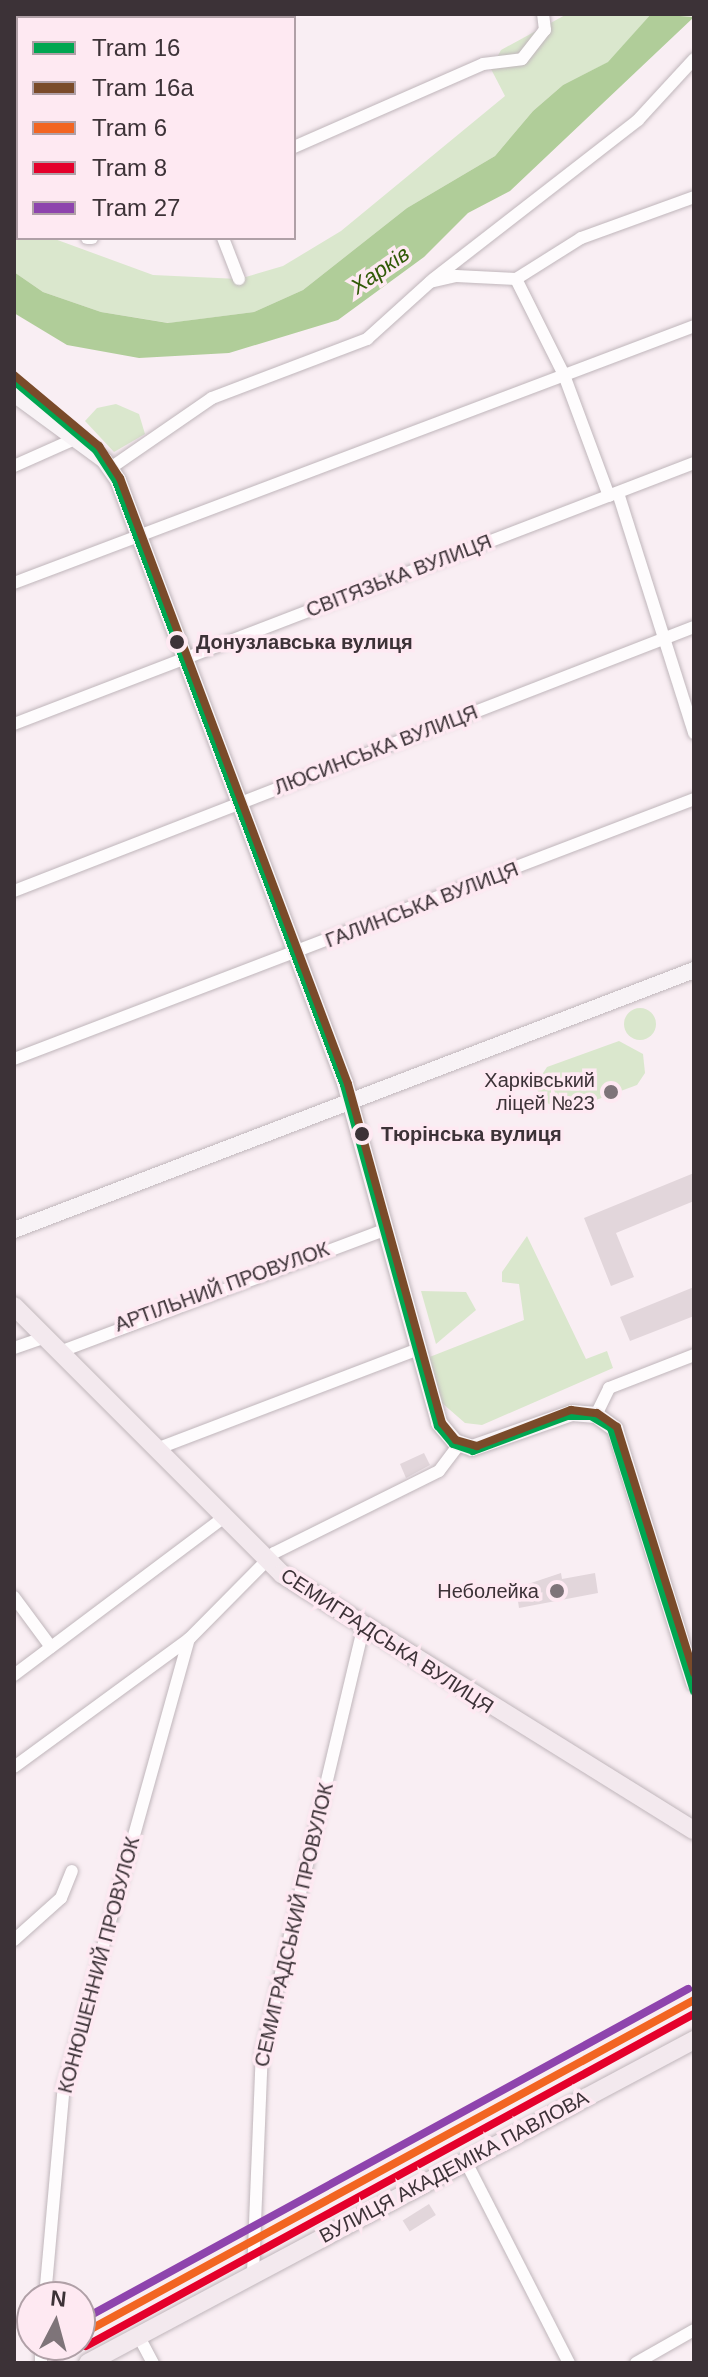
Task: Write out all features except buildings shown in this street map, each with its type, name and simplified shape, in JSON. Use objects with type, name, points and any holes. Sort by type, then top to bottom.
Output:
[{"type":"main road","points":[[14,394],[112,467],[244,802],[351,1102],[439,1423],[459,1444],[488,1447],[563,1414],[596,1415],[622,1438],[694,1683]]},
{"type":"main road","points":[[14,1230],[694,970]]},
{"type":"main road","name":"СЕМИГРАДСЬКА ВУЛИЦЯ","points":[[14,1306],[227,1515],[267,1559],[363,1628],[694,1830]]},
{"type":"main road","name":"ВУЛИЦЯ АКАДЕМІКА ПАВЛОВА","points":[[88,2363],[693,2041]]},
{"type":"street","points":[[296,146],[483,64],[522,59],[546,18]]},
{"type":"street","points":[[112,467],[212,398],[367,339],[430,282],[638,120],[688,71],[694,59]]},
{"type":"street","points":[[430,282],[456,276],[516,279],[581,238],[694,197]]},
{"type":"street","points":[[224,240],[239,279]]},
{"type":"street","points":[[516,279],[564,375],[614,494],[694,733]]},
{"type":"street","points":[[14,583],[694,326]]},
{"type":"street","points":[[14,466],[75,439]]},
{"type":"street","name":"СВІТЯЗЬКА ВУЛИЦЯ","points":[[14,724],[694,463]]},
{"type":"street","name":"ЛЮСИНСЬКА ВУЛИЦЯ","points":[[14,891],[694,627]]},
{"type":"street","name":"ГАЛИНСЬКА ВУЛИЦЯ","points":[[14,1059],[299,953],[694,799]]},
{"type":"street","name":"АРТІЛЬНИЙ ПРОВУЛОК","points":[[62,1351],[386,1229]]},
{"type":"street","points":[[14,1348],[46,1337]]},
{"type":"street","points":[[159,1448],[418,1349]]},
{"type":"street","points":[[596,1415],[609,1388],[694,1355]]},
{"type":"street","points":[[14,1767],[189,1639],[267,1559],[439,1471],[459,1444]]},
{"type":"street","points":[[14,1675],[227,1515]]},
{"type":"street","points":[[14,1597],[51,1647]]},
{"type":"street","name":"СЕМИГРАДСЬКИЙ ПРОВУЛОК","points":[[253,2273],[262,2053],[363,1628]]},
{"type":"street","name":"КОНЮШЕННИЙ ПРОВУЛОК","points":[[46,2281],[64,2086],[189,1639]]},
{"type":"street","points":[[14,1940],[61,1898],[72,1871]]},
{"type":"street","points":[[465,2160],[569,2363]]},
{"type":"street","points":[[636,2363],[694,2330]]},
{"type":"street","points":[[138,2335],[153,2363]]},
{"type":"shaded area","points":[[567,14],[651,14],[609,62],[563,85],[533,111],[495,156],[407,208],[303,290],[254,312],[169,323],[101,312],[43,292],[14,272],[14,215],[16,240],[57,240],[153,275],[239,279],[283,266],[341,231],[505,96],[491,69],[501,50]]},
{"type":"shaded area","points":[[116,404],[139,414],[145,434],[114,452],[85,421],[97,408]]},
{"type":"shaded area","points":[[640,1008],[651,1013],[656,1024],[651,1035],[640,1040],[629,1035],[624,1024],[629,1013]]},
{"type":"shaded area","points":[[619,1041],[643,1054],[645,1073],[637,1085],[566,1111],[540,1100],[536,1084],[547,1067]]},
{"type":"shaded area","points":[[527,1236],[586,1359],[607,1351],[613,1368],[482,1425],[465,1423],[442,1403],[427,1358],[524,1320],[519,1284],[502,1282],[502,1272]]},
{"type":"shaded area","points":[[421,1291],[466,1292],[476,1310],[436,1344]]},
{"type":"water","name":"Харків","points":[[651,14],[694,17],[510,191],[468,213],[424,257],[338,320],[229,353],[139,358],[67,345],[14,313],[14,272],[43,292],[101,312],[168,323],[254,312],[303,290],[407,208],[495,156],[533,111],[563,85],[608,62]]},
{"type":"tram line","name":"16a","points":[[14,375],[99,446],[120,478],[348,1084],[442,1423],[456,1440],[477,1446],[571,1410],[597,1413],[617,1427],[694,1673]]},
{"type":"tram line","name":"16","points":[[14,381],[96,450],[116,481],[344,1085],[438,1426],[453,1444],[473,1451],[567,1416],[591,1416],[611,1428],[694,1691]]},
{"type":"tram line","name":"27","points":[[96,2312],[688,1989]]},
{"type":"tram line","name":"6","points":[[96,2326],[694,2000]]},
{"type":"tram line","name":"8","points":[[96,2341],[694,2014]]},
{"type":"place","name":"Донузлавська вулиця","points":[[177,642]]},
{"type":"place","name":"Харківський ліцей №23","points":[[611,1092]]},
{"type":"place","name":"Тюрінська вулиця","points":[[362,1134]]},
{"type":"place","name":"Неболейка","points":[[557,1591]]}]
